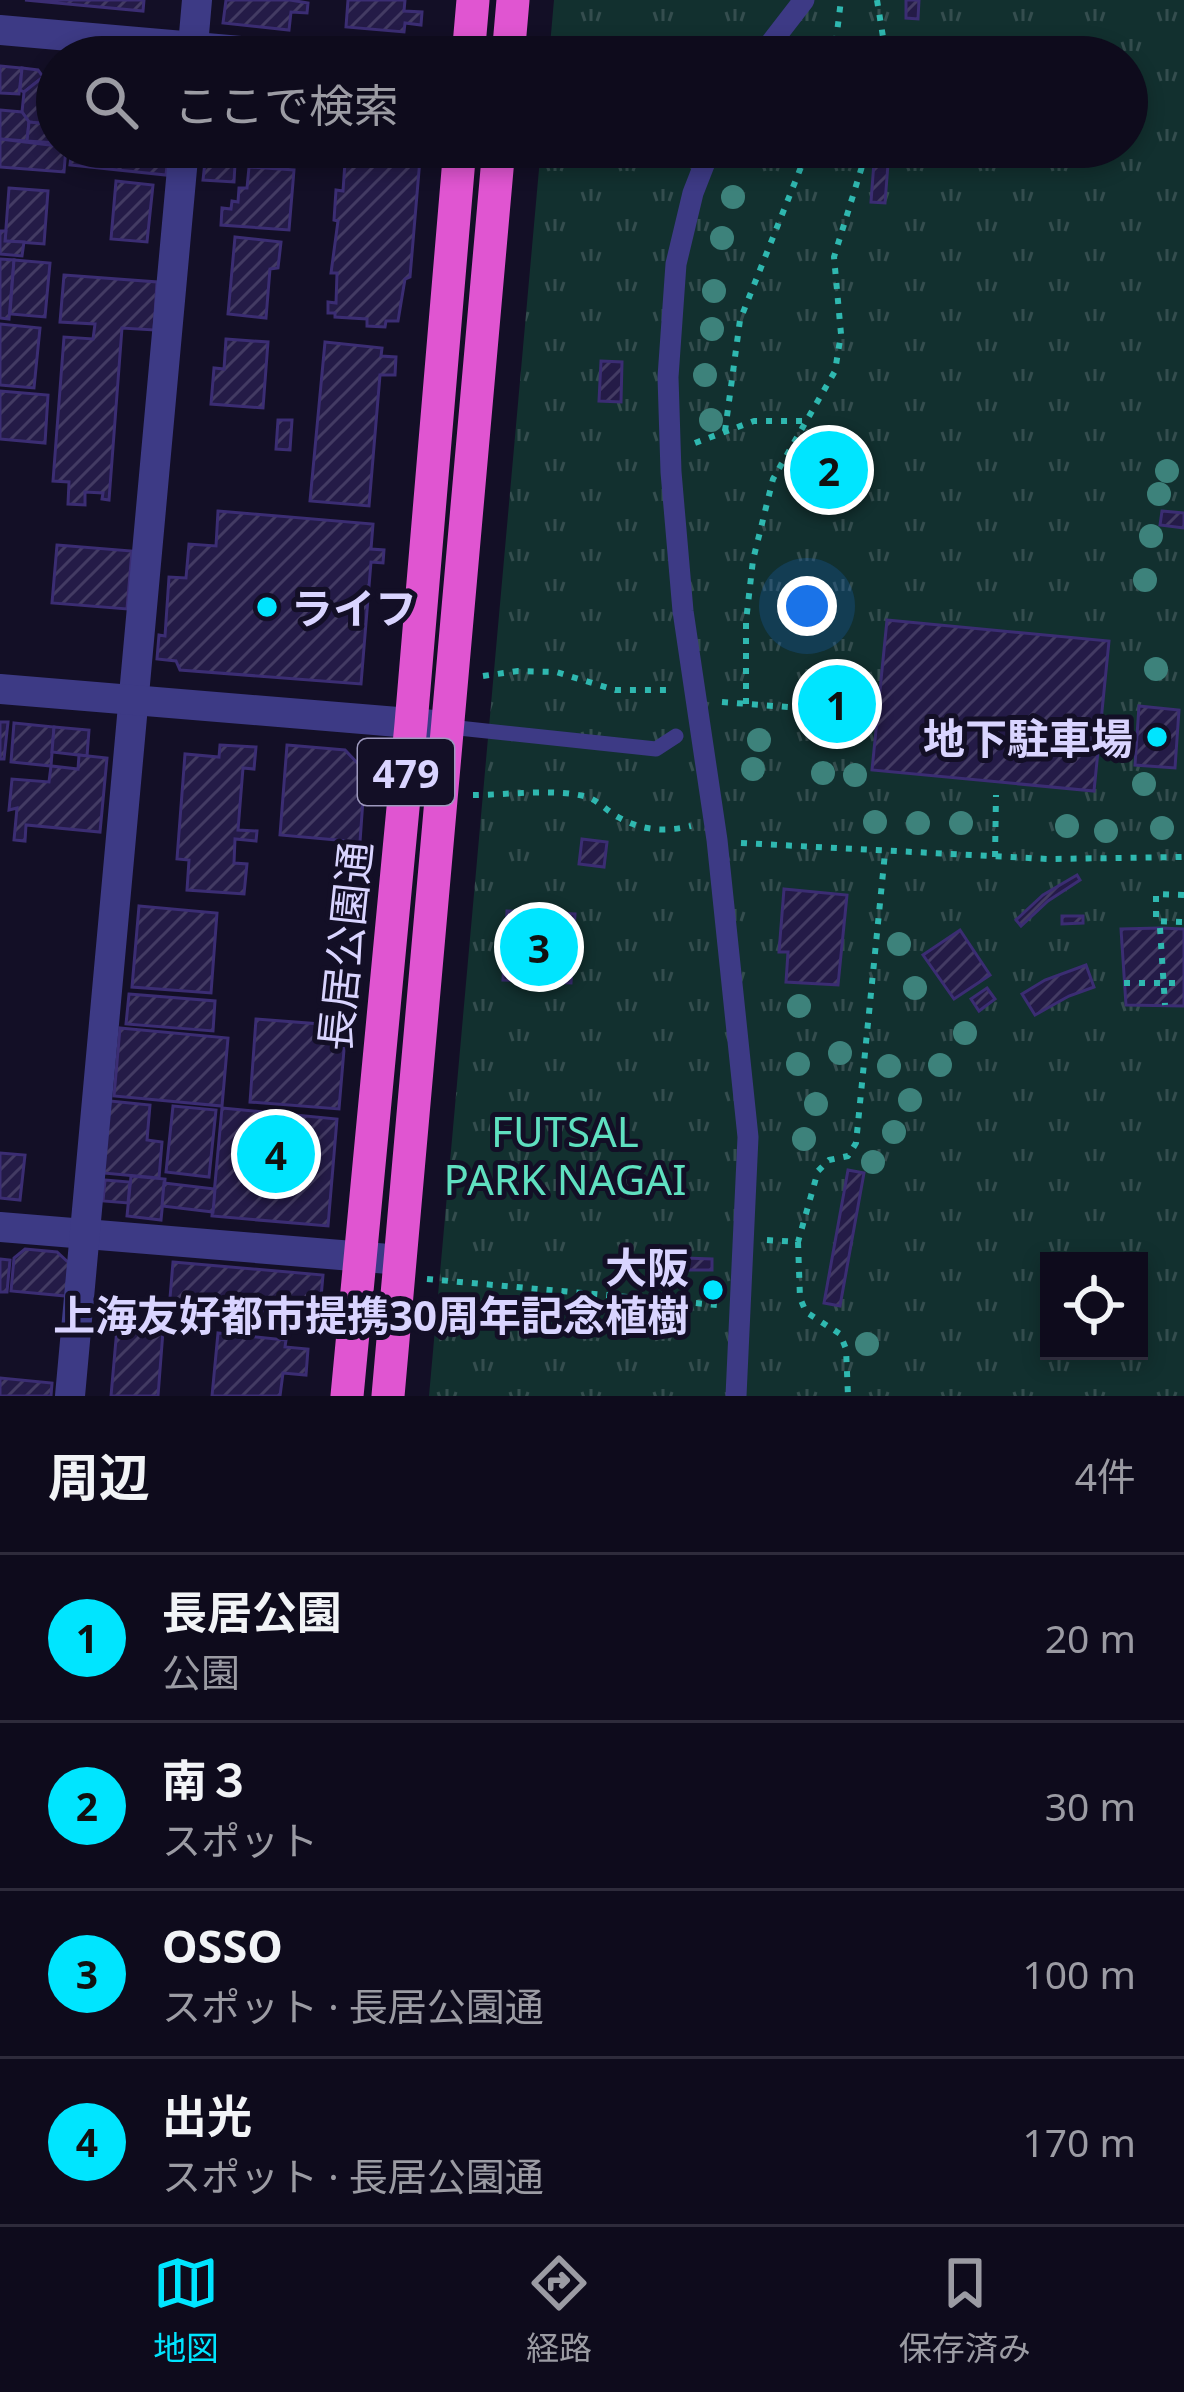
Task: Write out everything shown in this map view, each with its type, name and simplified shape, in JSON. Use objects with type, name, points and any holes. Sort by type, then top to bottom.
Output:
[{"type":"highway","points":[[470,36],[473,0]]},
{"type":"highway","points":[[510,36],[513,0]]},
{"type":"highway","name":"長居公園通","points":[[347,1396],[458,168]]},
{"type":"highway","name":"長居公園通","points":[[388,1396],[414,1269],[446,726],[497,168]]},
{"type":"street","points":[[194,36],[197,0]]},
{"type":"street","points":[[776,36],[804,0]]},
{"type":"street","points":[[0,30],[52,36]]},
{"type":"street","points":[[70,1396],[182,168]]},
{"type":"street","points":[[703,168],[676,264],[668,377],[683,610],[718,840],[748,1138],[736,1396]]},
{"type":"street","points":[[0,688],[446,726]]},
{"type":"street","points":[[0,1227],[358,1256],[414,1269]]},
{"type":"lane","points":[[446,726],[656,749],[676,736]]},
{"type":"path","points":[[837,36],[841,0]]},
{"type":"path","points":[[877,0],[883,36]]},
{"type":"path","points":[[725,430],[740,320],[801,168]]},
{"type":"path","points":[[746,704],[752,560],[773,479],[835,371],[841,334],[834,257],[862,168]]},
{"type":"path","points":[[692,444],[754,421],[807,421]]},
{"type":"path","points":[[481,676],[537,670],[581,677],[615,690],[673,689]]},
{"type":"path","points":[[727,703],[865,713]]},
{"type":"path","points":[[470,795],[575,795],[641,827],[667,831],[694,826]]},
{"type":"path","points":[[995,857],[996,795]]},
{"type":"path","points":[[741,843],[995,857],[1184,856]]},
{"type":"path","points":[[848,1396],[847,1349],[840,1334],[806,1312],[800,1298],[798,1242],[818,1171],[829,1160],[848,1156],[856,1143],[885,853]]},
{"type":"path","points":[[1184,895],[1156,894],[1156,921],[1184,922]]},
{"type":"path","points":[[1160,928],[1165,1005]]},
{"type":"path","points":[[1124,982],[1184,982]]},
{"type":"path","points":[[746,1240],[798,1242]]},
{"type":"path","points":[[414,1269],[727,1306]]},
{"type":"green space","name":"FUTSAL PARK NAGAI","points":[[554,0],[1184,0],[1184,1396],[429,1396],[539,168],[1148,168],[1148,36],[551,36]]},
{"type":"building","points":[[25,0],[144,0],[143,11]]},
{"type":"building","points":[[226,0],[308,3],[307,13],[291,12],[289,30],[223,23]]},
{"type":"building","points":[[348,0],[405,0],[404,11],[422,12],[421,25],[405,23],[404,32],[346,27]]},
{"type":"building","points":[[906,0],[919,0],[918,19],[906,18]]},
{"type":"building","points":[[0,66],[22,68],[19,94],[0,93]]},
{"type":"building","points":[[22,68],[36,70],[36,83],[20,90]]},
{"type":"building","points":[[36,83],[36,123],[29,122],[22,112],[24,92]]},
{"type":"building","points":[[0,110],[22,112],[29,122],[27,141],[0,139]]},
{"type":"building","points":[[29,122],[36,123],[36,142],[27,141]]},
{"type":"building","points":[[0,139],[36,143],[36,168],[64,168],[64,172],[0,167]]},
{"type":"building","points":[[99,168],[167,168],[166,175]]},
{"type":"building","points":[[204,168],[235,168],[234,182],[203,180]]},
{"type":"building","points":[[249,168],[294,170],[289,230],[221,225],[222,208],[231,209],[232,201],[238,202],[239,188],[247,188]]},
{"type":"building","points":[[345,168],[419,168],[410,277],[405,279],[398,321],[386,321],[385,327],[328,313],[328,302],[336,303],[337,273],[331,273],[338,221],[334,220],[336,190],[343,191]]},
{"type":"building","points":[[874,168],[888,168],[885,203],[871,202]]},
{"type":"building","points":[[116,181],[153,185],[147,242],[111,239]]},
{"type":"building","points":[[9,188],[48,191],[44,244],[5,241]]},
{"type":"building","points":[[0,231],[6,231],[5,241],[24,242],[22,256],[0,254]]},
{"type":"building","points":[[235,237],[281,242],[278,268],[270,269],[266,318],[228,314]]},
{"type":"building","points":[[0,259],[14,260],[9,319],[0,318]]},
{"type":"building","points":[[14,260],[50,263],[45,317],[10,314]]},
{"type":"building","points":[[64,275],[157,282],[154,330],[122,328],[109,500],[102,499],[103,493],[85,492],[85,505],[68,504],[69,482],[53,481],[64,337],[93,339],[95,324],[60,322]]},
{"type":"building","points":[[0,324],[40,328],[34,388],[0,385]]},
{"type":"building","points":[[226,339],[268,342],[263,408],[211,404],[214,368],[224,369]]},
{"type":"building","points":[[325,342],[382,348],[381,356],[396,357],[395,375],[380,375],[369,506],[310,501]]},
{"type":"building","points":[[601,361],[622,362],[621,402],[599,401]]},
{"type":"building","points":[[0,391],[48,395],[45,443],[0,439]]},
{"type":"building","points":[[278,420],[292,420],[290,450],[276,449]]},
{"type":"building","points":[[809,447],[852,451],[849,494],[805,490]]},
{"type":"building","name":"ライフ","points":[[218,511],[373,524],[371,549],[384,550],[383,563],[371,562],[361,684],[180,670],[176,661],[157,659],[159,635],[165,636],[169,577],[186,578],[189,544],[216,546]]},
{"type":"building","points":[[1162,511],[1184,513],[1184,528],[1160,525]]},
{"type":"building","points":[[57,545],[132,551],[127,609],[52,603]]},
{"type":"building","points":[[887,620],[1109,641],[1094,791],[872,770]]},
{"type":"building","name":"地下駐車場","points":[[1139,706],[1179,710],[1175,768],[1135,765]]},
{"type":"building","points":[[0,722],[8,722],[4,759],[0,759]]},
{"type":"building","points":[[14,723],[54,727],[51,766],[11,762]]},
{"type":"building","points":[[54,727],[89,730],[87,756],[52,752]]},
{"type":"building","points":[[220,745],[256,747],[254,769],[243,768],[238,830],[257,831],[256,841],[235,839],[234,863],[247,864],[244,894],[187,890],[189,860],[177,859],[185,754],[219,757]]},
{"type":"building","points":[[287,745],[345,750],[365,771],[360,842],[280,835]]},
{"type":"building","points":[[79,755],[107,758],[100,832],[26,825],[25,841],[14,840],[17,808],[9,810],[12,779],[49,782],[51,766],[78,769]]},
{"type":"building","points":[[582,839],[607,842],[604,867],[579,864]]},
{"type":"building","points":[[1077,875],[1080,880],[1021,926],[1016,920],[1043,895]]},
{"type":"building","points":[[784,889],[847,895],[838,985],[786,982],[788,952],[779,952]]},
{"type":"building","points":[[139,906],[217,913],[211,993],[132,987]]},
{"type":"building","points":[[507,911],[575,914],[571,983],[503,980]]},
{"type":"building","points":[[1062,916],[1083,916],[1083,923],[1062,924]]},
{"type":"building","points":[[1121,929],[1184,929],[1184,1006],[1126,1005]]},
{"type":"building","points":[[960,930],[990,975],[954,999],[923,955]]},
{"type":"building","points":[[1086,965],[1094,987],[1035,1015],[1022,994]]},
{"type":"building","points":[[987,988],[995,999],[979,1011],[971,999]]},
{"type":"building","points":[[129,994],[215,1001],[213,1031],[126,1024]]},
{"type":"building","points":[[256,1019],[346,1026],[339,1109],[250,1102]]},
{"type":"building","points":[[120,1028],[228,1038],[222,1106],[114,1096]]},
{"type":"building","points":[[110,1101],[150,1105],[147,1140],[162,1142],[159,1178],[103,1173]]},
{"type":"building","points":[[173,1106],[216,1110],[209,1177],[166,1172]]},
{"type":"building","points":[[222,1108],[337,1119],[328,1226],[212,1216]]},
{"type":"building","points":[[0,1153],[25,1155],[20,1200],[0,1198]]},
{"type":"building","points":[[848,1170],[864,1173],[840,1306],[824,1303]]},
{"type":"building","points":[[131,1176],[165,1179],[161,1220],[127,1216]]},
{"type":"building","points":[[105,1180],[130,1182],[128,1203],[103,1201]]},
{"type":"building","points":[[164,1183],[215,1189],[213,1212],[162,1206]]},
{"type":"building","points":[[25,1249],[57,1252],[69,1263],[66,1296],[11,1291],[14,1258]]},
{"type":"building","points":[[685,1258],[712,1259],[712,1270],[685,1270]]},
{"type":"building","points":[[0,1259],[10,1260],[7,1292],[0,1292]]},
{"type":"building","points":[[173,1262],[323,1275],[318,1331],[275,1327],[275,1319],[169,1310]]},
{"type":"building","points":[[117,1328],[163,1331],[158,1396],[111,1396]]},
{"type":"building","points":[[218,1333],[286,1340],[285,1347],[308,1349],[306,1375],[283,1373],[280,1396],[212,1396]]},
{"type":"building","points":[[0,1378],[52,1383],[51,1396],[0,1396]]},
{"type":"place","name":"南３","points":[[829,470]]},
{"type":"place","name":"ライフ","points":[[267,607]]},
{"type":"place","name":"長居公園","points":[[837,704]]},
{"type":"place","name":"地下駐車場","points":[[1157,737]]},
{"type":"place","name":"OSSO","points":[[539,947]]},
{"type":"place","name":"出光","points":[[276,1154]]},
{"type":"place","name":"大阪 上海友好都市提携30周年記念植樹","points":[[713,1290]]}]
